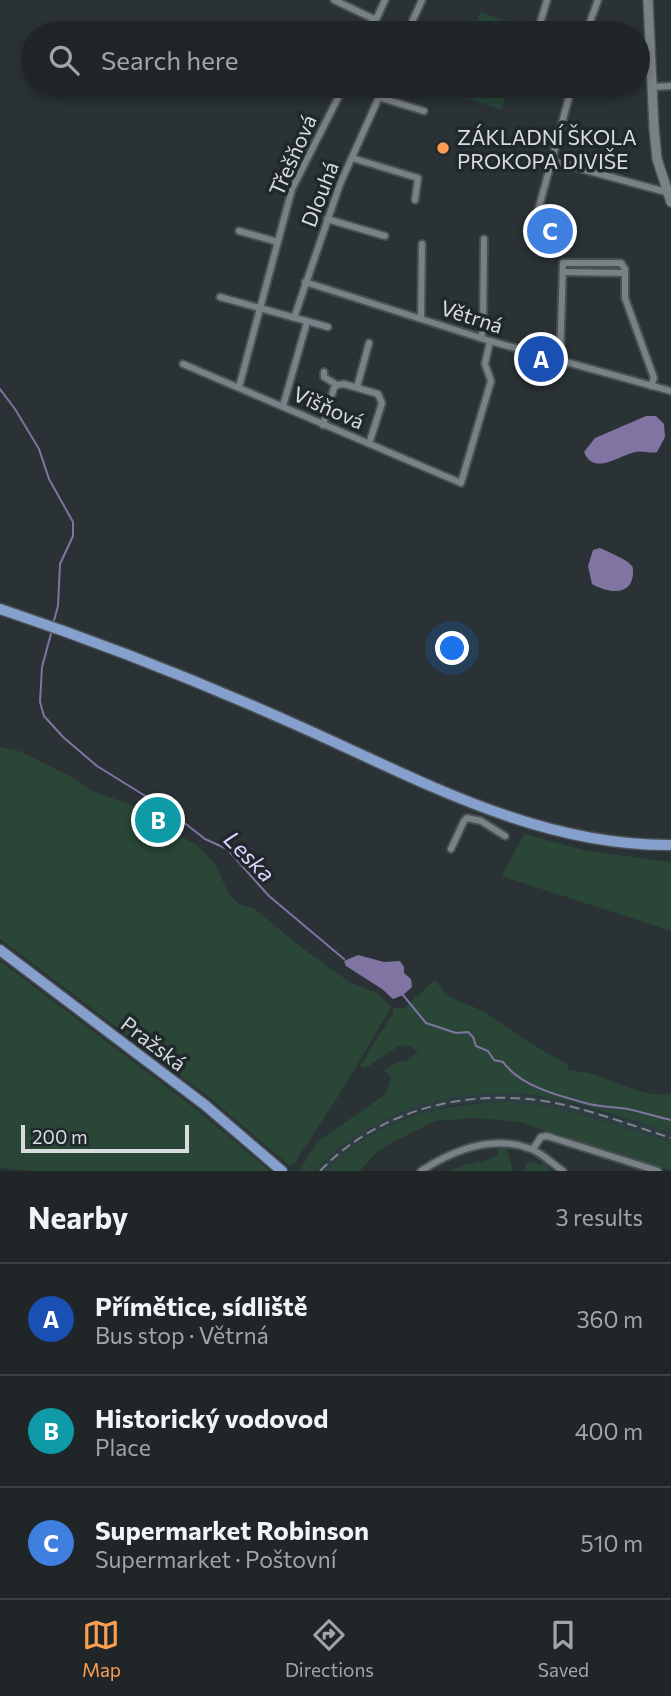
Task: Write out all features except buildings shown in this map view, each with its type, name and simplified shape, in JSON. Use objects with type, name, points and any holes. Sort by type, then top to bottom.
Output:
[{"type":"main road","points":[[648,0],[649,21]]},
{"type":"main road","points":[[650,44],[657,159],[671,202]]},
{"type":"main road","points":[[0,609],[215,690],[437,789],[539,828],[582,838],[670,845]]},
{"type":"main road","name":"Pražská","points":[[0,950],[205,1105],[282,1171]]},
{"type":"street","points":[[334,0],[376,20],[385,0]]},
{"type":"street","points":[[412,21],[422,0]]},
{"type":"street","points":[[541,21],[547,0]]},
{"type":"street","points":[[590,21],[598,0]]},
{"type":"street","points":[[652,87],[671,86]]},
{"type":"street","name":"Třešňová","points":[[239,387],[292,189],[338,98]]},
{"type":"street","name":"Dlouhá","points":[[294,318],[327,219],[378,98]]},
{"type":"street","points":[[381,98],[424,111]]},
{"type":"street","points":[[530,240],[569,98]]},
{"type":"street","points":[[352,158],[418,177],[415,200]]},
{"type":"street","points":[[552,161],[666,192]]},
{"type":"street","points":[[327,219],[386,236]]},
{"type":"street","points":[[239,232],[278,242]]},
{"type":"street","points":[[481,338],[484,239]]},
{"type":"street","points":[[421,318],[422,244]]},
{"type":"street","points":[[560,360],[564,263],[621,263],[625,273],[625,298],[653,378],[652,386]]},
{"type":"street","name":"Větrná","points":[[305,282],[490,341],[671,391]]},
{"type":"street","points":[[220,297],[328,327]]},
{"type":"street","points":[[283,406],[307,322]]},
{"type":"street","name":"Višňová","points":[[183,364],[461,483],[491,382],[485,363],[490,341]]},
{"type":"street","points":[[356,387],[369,343]]},
{"type":"street","points":[[324,372],[324,377],[337,385],[356,387],[377,394],[382,400],[369,444]]},
{"type":"street","points":[[323,425],[337,385]]},
{"type":"street","points":[[451,849],[467,818],[491,825],[505,835]]},
{"type":"street","points":[[533,1149],[541,1137],[547,1136],[658,1171]]},
{"type":"street","points":[[421,1171],[441,1158],[473,1145],[508,1143],[533,1149],[563,1171]]},
{"type":"shaded area","points":[[646,416],[656,416],[664,424],[665,437],[657,452],[635,452],[600,464],[588,459],[584,452],[595,438]]},
{"type":"shaded area","points":[[600,548],[632,566],[633,574],[628,587],[611,591],[592,584],[588,566],[593,550]]},
{"type":"shaded area","points":[[358,955],[384,962],[400,961],[404,973],[411,979],[412,987],[393,999],[346,966],[344,961]]},
{"type":"shaded area","points":[[472,1094],[512,1094],[556,1099],[671,1133],[671,1142],[555,1107],[512,1102],[473,1103],[452,1105],[404,1119],[362,1142],[326,1171],[314,1171],[343,1145],[378,1121],[428,1102]]},
{"type":"green space","points":[[480,12],[506,21],[477,21]]},
{"type":"green space","points":[[466,98],[506,98],[501,110]]},
{"type":"green space","points":[[0,747],[22,752],[74,778],[94,792],[129,804],[158,824],[197,845],[216,865],[228,893],[239,904],[255,909],[298,945],[351,983],[377,993],[391,1007],[348,1081],[294,1164],[289,1165],[205,1094],[0,939]]},
{"type":"green space","points":[[524,834],[588,851],[671,862],[671,931],[502,876]]},
{"type":"green space","points":[[0,961],[196,1109],[270,1171],[33,1171],[0,1168]]},
{"type":"green space","points":[[435,980],[448,995],[489,1015],[568,1064],[567,1069],[594,1074],[650,1094],[671,1093],[671,1133],[555,1099],[476,1094],[417,1106],[389,1118],[362,1132],[314,1171],[299,1171],[317,1142],[386,1094],[391,1077],[384,1070],[400,1061],[406,1062],[418,1051],[408,1045],[397,1047],[369,1066],[360,1066],[393,1013],[393,1008],[404,1008]]},
{"type":"green space","points":[[512,1102],[555,1107],[671,1142],[671,1171],[520,1122],[475,1118],[436,1121],[389,1144],[374,1155],[360,1171],[326,1171],[367,1138],[411,1117],[460,1105]]},
{"type":"green space","points":[[497,1148],[507,1149],[513,1171],[450,1171],[498,1155]]},
{"type":"green space","points":[[534,1161],[539,1165],[543,1162],[552,1171],[519,1171],[526,1169],[525,1164]]},
{"type":"waterway","name":"Leska","points":[[0,389],[39,449],[49,479],[73,522],[73,536],[60,564],[58,606],[53,624]]},
{"type":"waterway","name":"Leska","points":[[52,630],[42,667],[40,702],[44,716],[63,737],[97,766],[168,810],[205,839],[227,849],[269,896],[344,959]]},
{"type":"waterway","name":"Leska","points":[[403,995],[426,1023],[456,1033],[468,1032],[476,1046],[488,1051],[494,1060],[503,1062],[530,1084],[589,1104],[628,1109],[671,1120]]},
{"type":"railway","points":[[320,1171],[342,1151],[392,1120],[448,1103],[477,1099],[537,1100],[571,1106],[671,1138]]},
{"type":"place","name":"ZÁKLADNÍ ŠKOLA PROKOPA DIVIŠE","points":[[443,148]]},
{"type":"place","name":"Supermarket Robinson","points":[[550,231]]},
{"type":"place","name":"Přímětice, sídliště","points":[[541,359]]},
{"type":"place","name":"Historický vodovod","points":[[158,820]]}]
